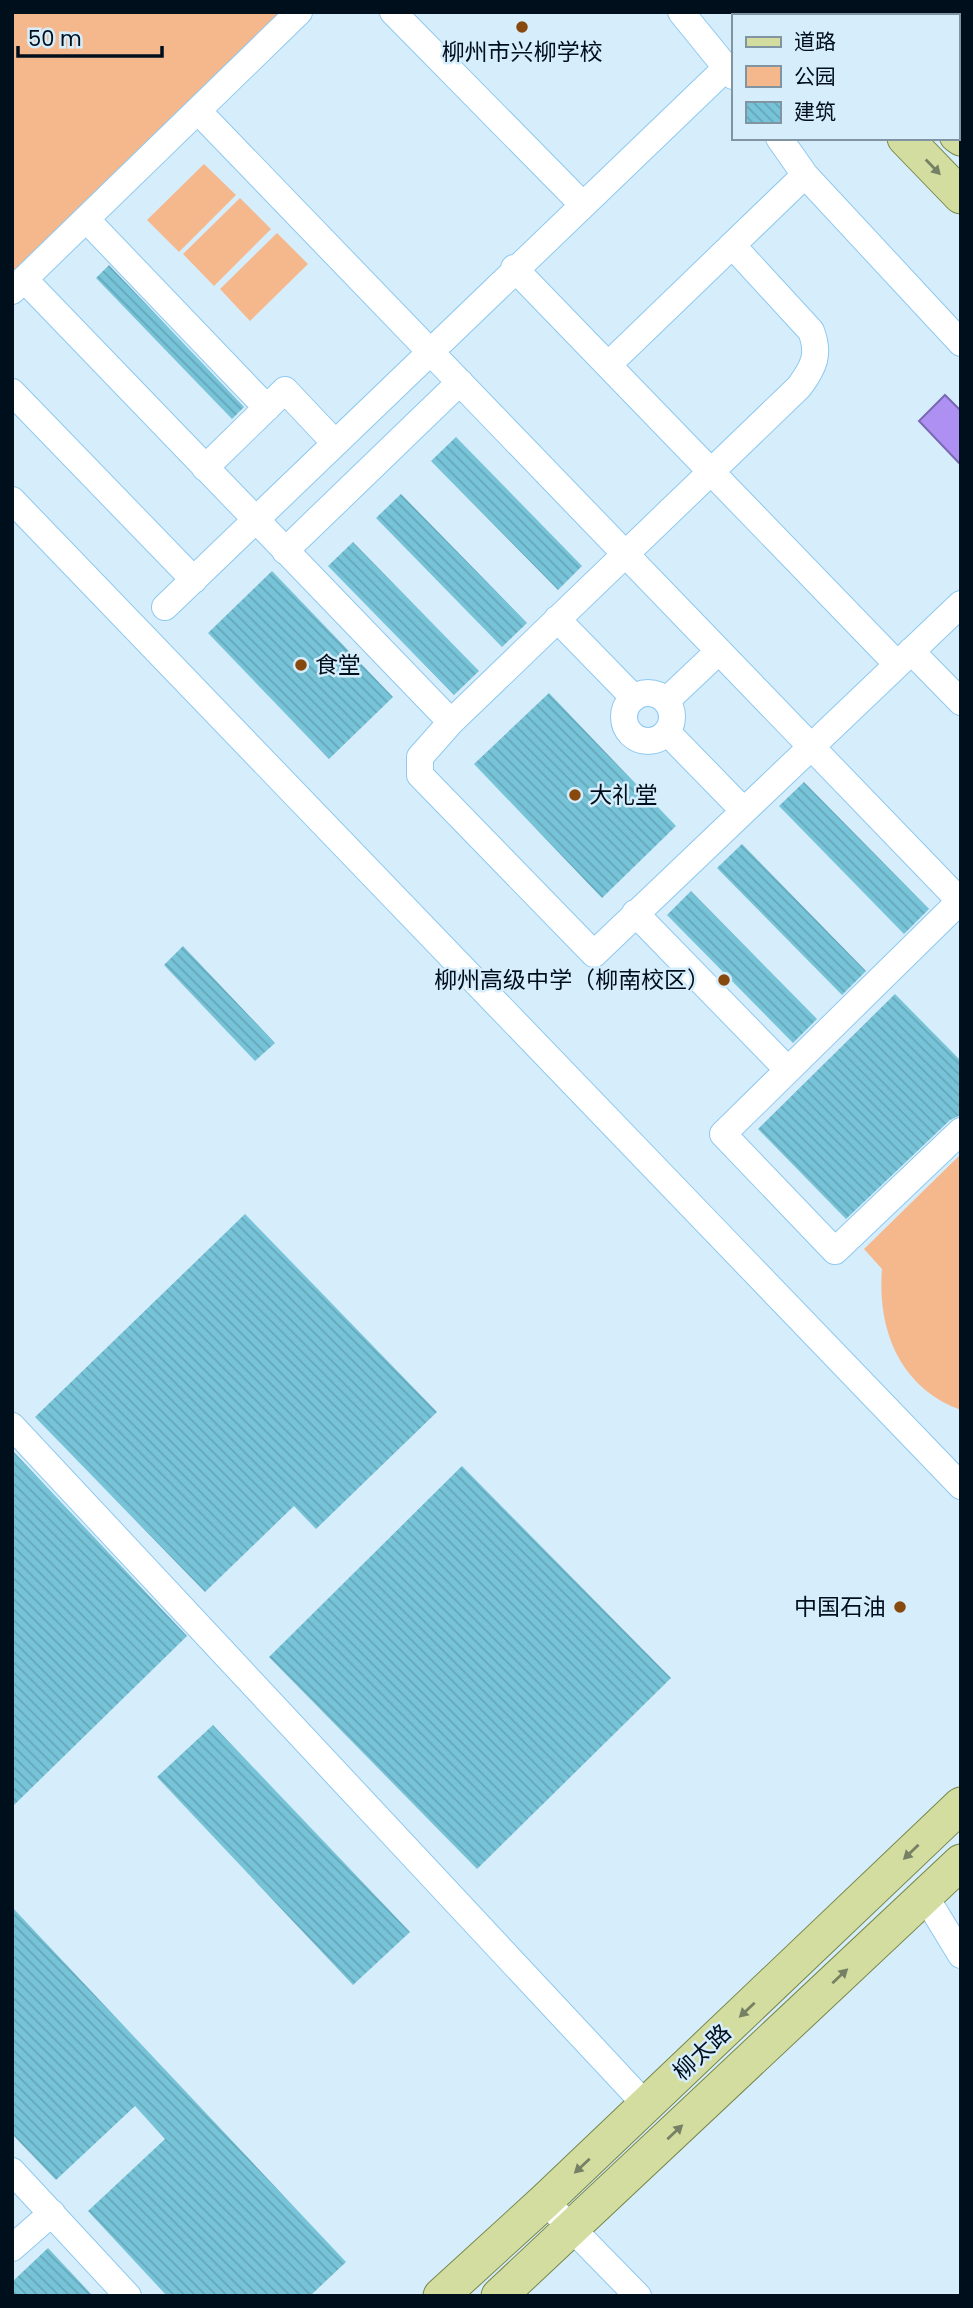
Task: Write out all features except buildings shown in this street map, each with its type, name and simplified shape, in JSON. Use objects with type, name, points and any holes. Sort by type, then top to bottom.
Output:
[{"type":"main road","points":[[907,140],[961,196]]},
{"type":"main road","name":"柳太路","points":[[441,2296],[545,2201],[961,1805]]},
{"type":"main road","name":"柳太路","points":[[499,2296],[961,1862]]},
{"type":"street","points":[[299,12],[18,285],[205,468],[451,722]]},
{"type":"street","points":[[393,12],[582,204]]},
{"type":"street","points":[[165,607],[514,268],[730,71],[681,12]]},
{"type":"street","points":[[198,111],[960,901],[723,1134],[835,1251],[961,1131]]},
{"type":"street","points":[[780,140],[805,175],[961,343]]},
{"type":"street","points":[[608,365],[805,175]]},
{"type":"street","points":[[86,219],[267,408]]},
{"type":"street","points":[[732,245],[811,331],[817,347],[810,372],[799,387],[451,722],[420,757],[420,775],[594,954],[961,604]]},
{"type":"street","points":[[514,268],[711,471],[904,657],[961,702]]},
{"type":"street","points":[[285,551],[460,382]]},
{"type":"street","points":[[205,468],[285,390],[335,443]]},
{"type":"street","points":[[12,391],[194,579]]},
{"type":"street","points":[[12,500],[961,1486]]},
{"type":"street","points":[[557,619],[634,698]]},
{"type":"street","points":[[666,701],[719,651]]},
{"type":"street","points":[[648,693],[666,701],[672,720],[667,732],[652,741],[636,739],[626,726],[625,711],[634,698],[648,693]]},
{"type":"street","points":[[667,732],[743,810]]},
{"type":"street","points":[[635,913],[787,1069]]},
{"type":"street","points":[[12,1426],[646,2105]]},
{"type":"street","points":[[925,1896],[961,1955]]},
{"type":"street","points":[[12,2171],[128,2296]]},
{"type":"street","points":[[545,2201],[638,2296]]},
{"type":"street","points":[[12,2249],[51,2213]]},
{"type":"green space","points":[[12,12],[290,12],[12,297]]},
{"type":"green space","points":[[204,164],[236,195],[179,252],[147,220]]},
{"type":"green space","points":[[240,198],[271,229],[214,286],[183,254]]},
{"type":"green space","points":[[277,233],[308,264],[250,321],[220,289]]},
{"type":"green space","points":[[961,1154],[961,1410],[922,1387],[908,1372],[897,1354],[884,1314],[882,1269],[864,1249]]},
{"type":"shaded area","points":[[945,395],[961,411],[960,464],[919,421]]},
{"type":"place","name":"柳州市兴柳学校","points":[[522,27]]},
{"type":"place","name":"食堂","points":[[301,665]]},
{"type":"place","name":"大礼堂","points":[[575,795]]},
{"type":"place","name":"柳州高级中学（柳南校区）","points":[[724,980]]},
{"type":"place","name":"中国石油","points":[[900,1607]]}]
